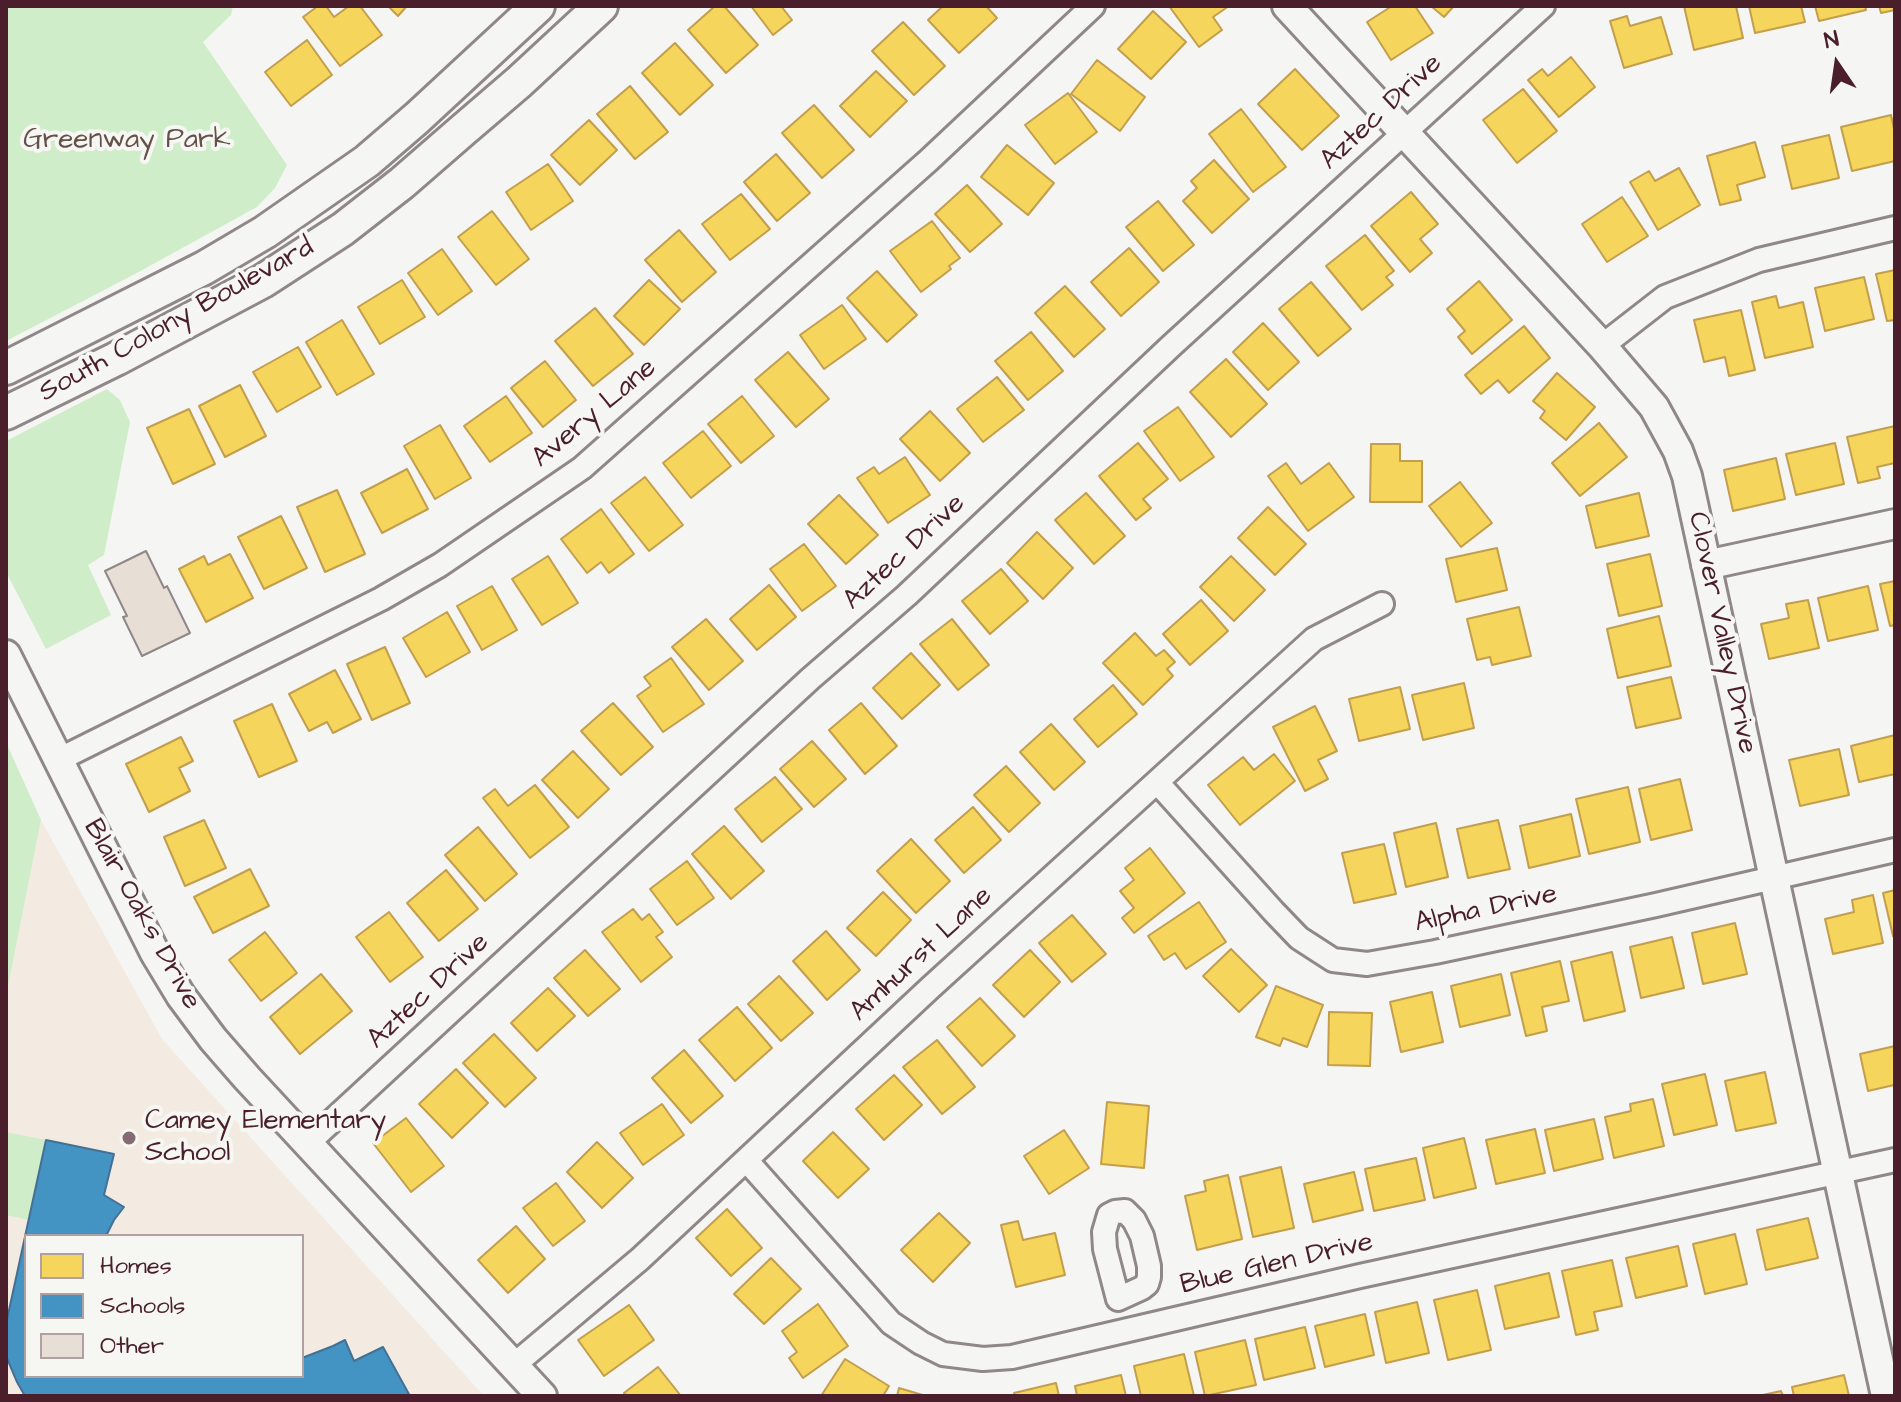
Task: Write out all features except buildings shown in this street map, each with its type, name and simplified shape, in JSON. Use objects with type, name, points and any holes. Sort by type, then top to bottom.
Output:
[{"type":"main road","name":"South Colony Boulevard","points":[[6,368],[204,268],[265,232],[367,161],[538,6]]},
{"type":"main road","name":"South Colony Boulevard","points":[[6,413],[263,281],[343,229],[486,111],[601,6]]},
{"type":"street","name":"Avery Lane","points":[[58,760],[381,599],[440,565],[582,468],[929,160],[1093,6]]},
{"type":"street","name":"Clover Valley Drive","points":[[1287,6],[1602,346],[1665,424],[1687,476],[1886,1396]]},
{"type":"street","name":"Aztec Drive","points":[[308,1143],[810,679],[907,595],[1543,6]]},
{"type":"street","points":[[1602,346],[1665,297],[1678,291],[1759,260],[1895,228]]},
{"type":"street","points":[[1706,565],[1895,524]]},
{"type":"street","name":"Amhurst Lane","points":[[514,1365],[640,1259],[930,988],[1314,639],[1382,604]]},
{"type":"street","name":"Blair Oaks Drive","points":[[6,655],[155,953],[181,996],[213,1039],[542,1396]]},
{"type":"street","name":"Alpha Drive","points":[[1157,782],[1299,938],[1333,960],[1367,964],[1435,952],[1895,850]]},
{"type":"street","name":"Blue Glen Drive","points":[[747,1161],[891,1323],[943,1354],[983,1359],[1012,1357],[1376,1273],[1895,1160]]},
{"type":"street","points":[[1118,1299],[1126,1330]]},
{"type":"shaded area","name":"Camey Elementary School","points":[[41,820],[162,1039],[484,1396],[6,1396],[6,997]]},
{"type":"green space","name":"Greenway Park","points":[[6,6],[233,6],[231,15],[203,42],[287,165],[275,188],[257,207],[6,341]]},
{"type":"green space","points":[[107,389],[120,400],[130,422],[104,555],[88,565],[111,615],[46,649],[6,572],[6,441]]},
{"type":"green space","points":[[6,742],[41,820],[6,997]]},
{"type":"green space","points":[[6,1132],[46,1140],[29,1220],[6,1215]]},
{"type":"place","name":"Camey Elementary School","points":[[129,1138]]}]
